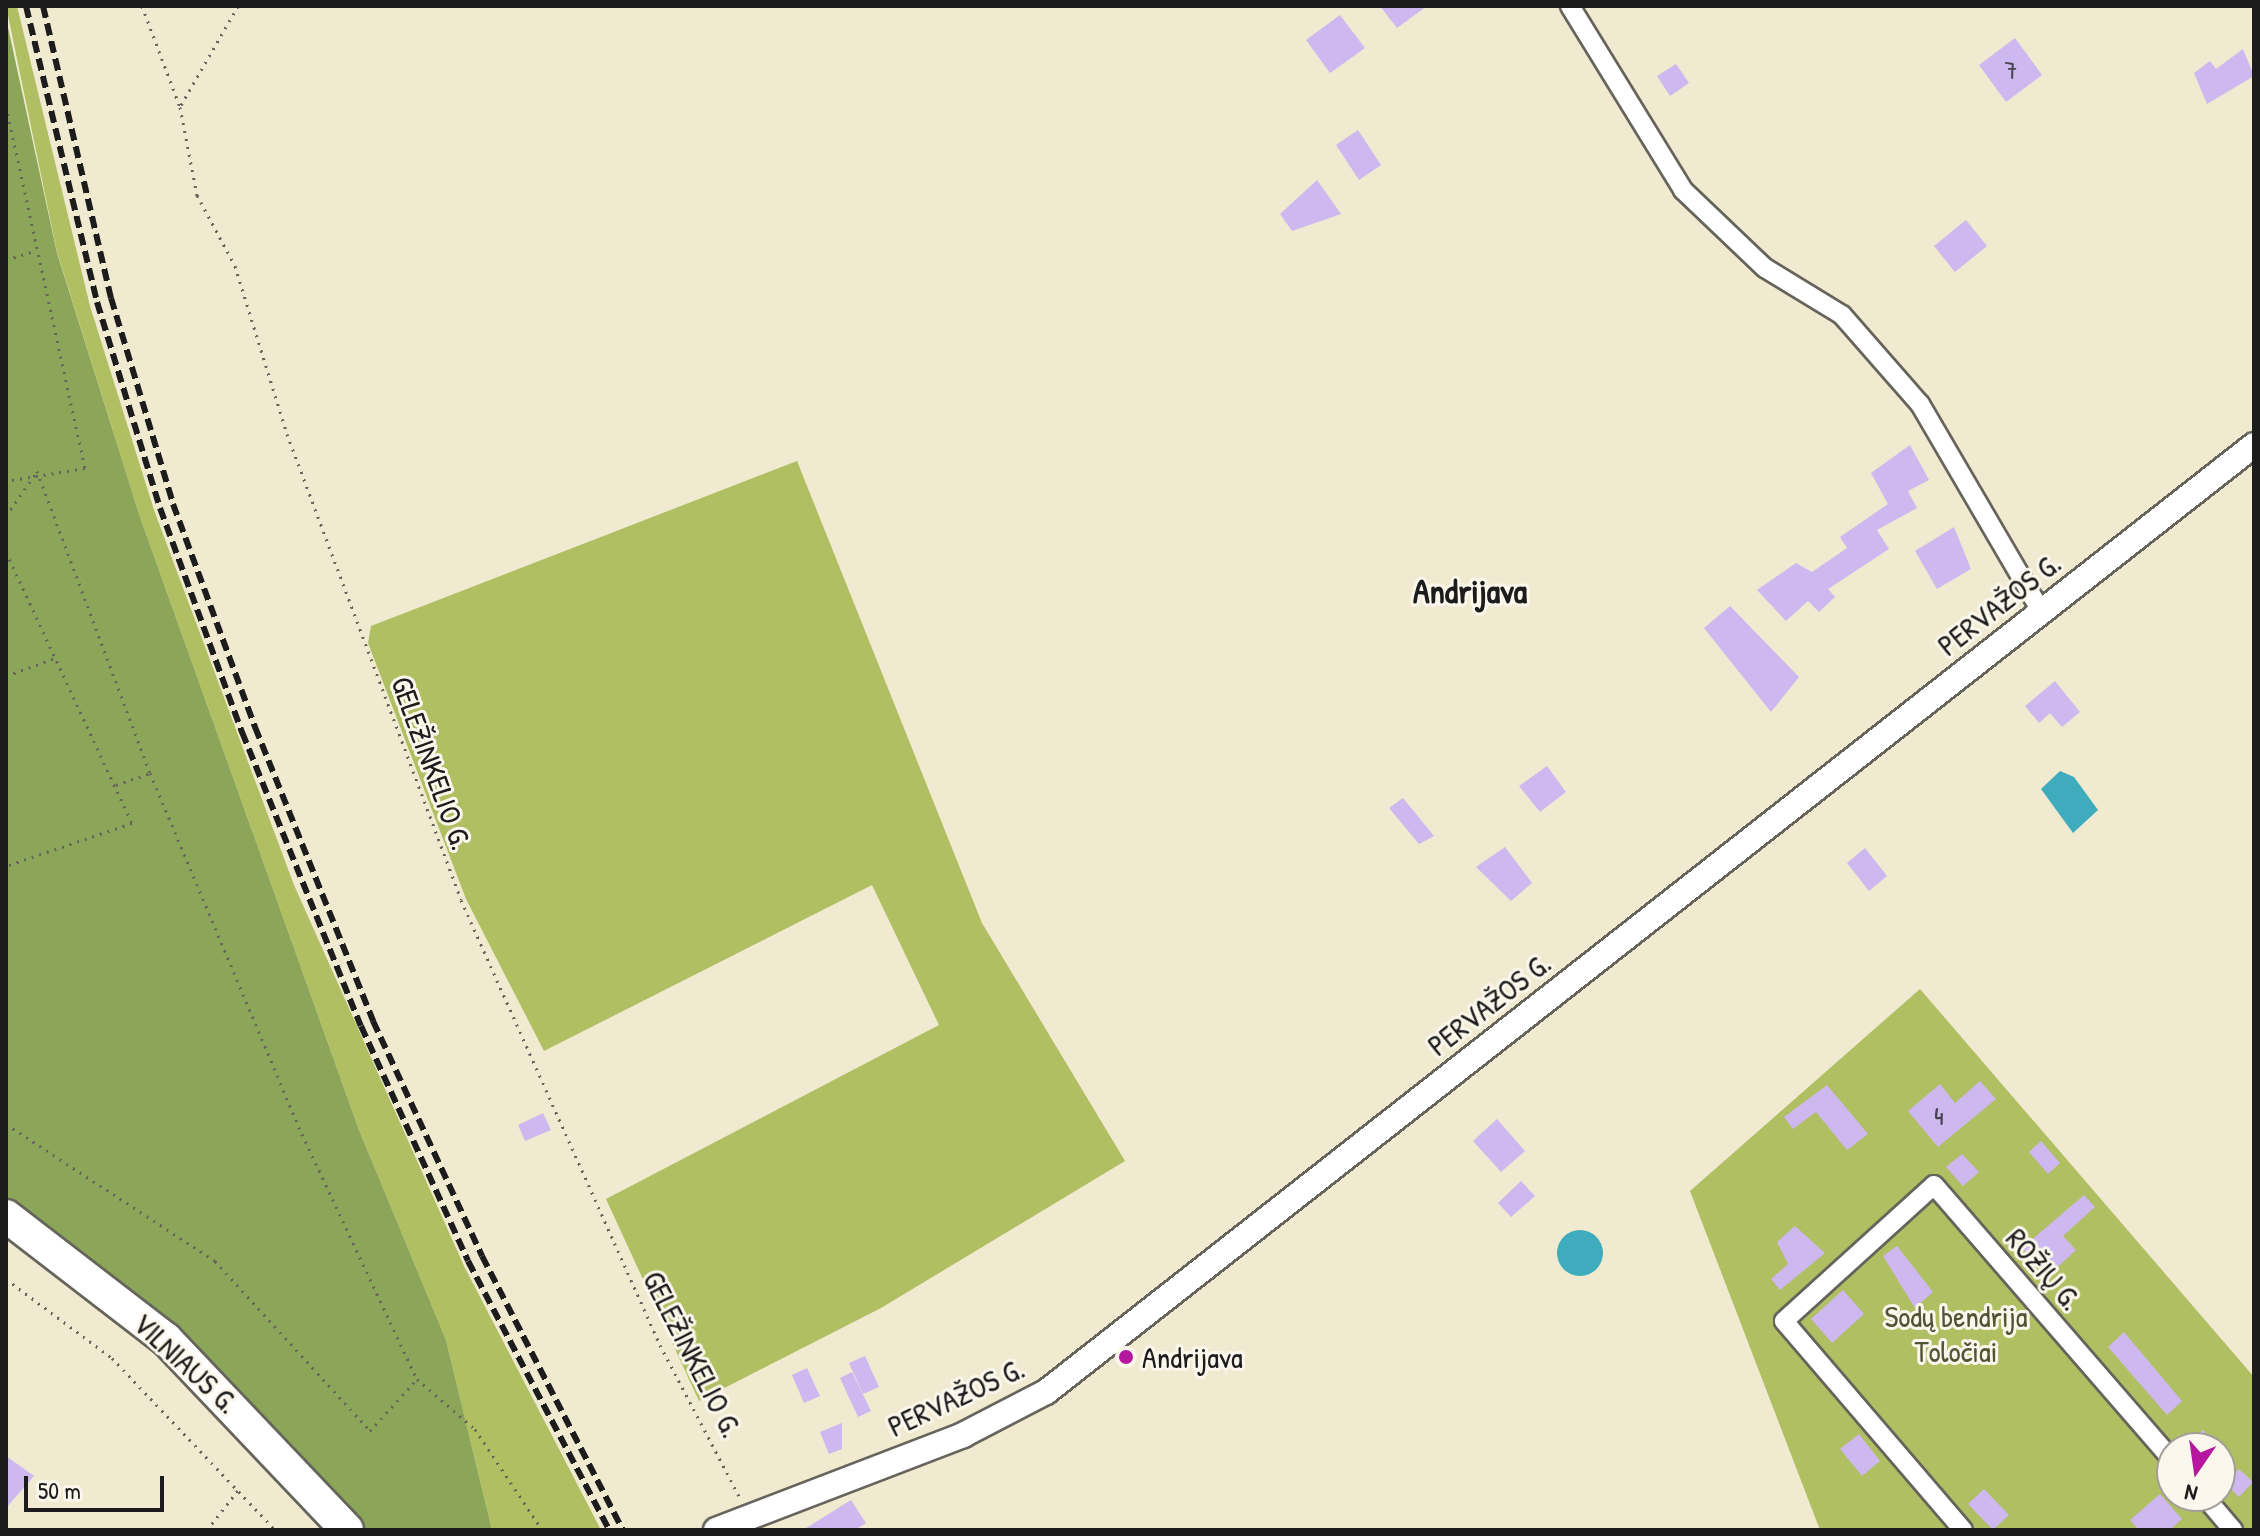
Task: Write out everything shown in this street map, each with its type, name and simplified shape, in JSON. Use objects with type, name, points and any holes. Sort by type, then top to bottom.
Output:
[{"type":"highway","name":"VILNIAUS G.","points":[[6,1216],[166,1339],[347,1530]]},
{"type":"highway","name":"VILNIAUS G.","points":[[6,1241],[164,1364],[320,1530]]},
{"type":"main road","name":"PERVAŽOS G.","points":[[716,1530],[745,1526],[963,1435],[1046,1392],[2254,445]]},
{"type":"street","points":[[1570,6],[1683,190],[1765,268],[1842,315],[1920,404],[2041,611]]},
{"type":"street","name":"ROŽIŲ G.","points":[[1963,1530],[1784,1321],[1934,1185],[2156,1442]]},
{"type":"street","points":[[2218,1512],[2233,1530]]},
{"type":"path","name":"GELEŽINKELIO G.","points":[[142,6],[180,107],[197,195],[235,266],[287,434],[461,900],[660,1345],[727,1465],[745,1526]]},
{"type":"path","points":[[180,107],[238,6]]},
{"type":"path","points":[[6,106],[85,468],[37,471],[6,481]]},
{"type":"path","points":[[6,260],[37,249]]},
{"type":"path","points":[[6,516],[37,471]]},
{"type":"path","points":[[37,471],[150,773],[302,1134],[417,1379],[475,1429],[542,1530]]},
{"type":"path","points":[[6,552],[132,823],[6,866]]},
{"type":"path","points":[[6,676],[55,658]]},
{"type":"path","points":[[114,786],[150,773]]},
{"type":"path","points":[[6,1124],[215,1261],[329,1379],[370,1431],[417,1379]]},
{"type":"path","points":[[6,1279],[112,1358],[239,1488],[275,1530]]},
{"type":"path","points":[[207,1530],[239,1488]]},
{"type":"green space","points":[[6,6],[17,6],[90,306],[154,510],[294,885],[464,1266],[601,1530],[492,1530],[446,1340],[359,1130],[140,517],[57,252]]},
{"type":"green space","points":[[6,18],[57,253],[140,517],[359,1130],[446,1340],[492,1530],[363,1530],[248,1401],[172,1330],[6,1206]]},
{"type":"green space","points":[[797,461],[982,923],[1125,1161],[881,1308],[699,1401],[606,1199],[939,1025],[872,885],[544,1051],[466,899],[368,643],[371,626]]},
{"type":"green space","name":"Sodų bendrija Toločiai","points":[[1920,989],[2254,1377],[2254,1530],[1820,1530],[1690,1191]]},
{"type":"water","points":[[2060,771],[2074,777],[2098,810],[2073,833],[2041,789]]},
{"type":"water","points":[[1580,1230],[1596,1237],[1603,1253],[1596,1269],[1580,1276],[1564,1269],[1557,1253],[1564,1237]]},
{"type":"building","points":[[1380,6],[1427,6],[1397,28]]},
{"type":"building","points":[[1340,15],[1365,48],[1330,73],[1306,40]]},
{"type":"building","points":[[2015,38],[2042,75],[2006,102],[1979,65]]},
{"type":"building","points":[[2243,49],[2254,76],[2207,104],[2194,73],[2210,61],[2216,69]]},
{"type":"building","points":[[1676,64],[1689,83],[1670,96],[1657,76]]},
{"type":"building","points":[[1358,130],[1381,165],[1359,180],[1336,145]]},
{"type":"building","points":[[1317,180],[1341,214],[1292,231],[1280,214]]},
{"type":"building","points":[[1966,220],[1987,246],[1955,272],[1934,246]]},
{"type":"building","points":[[1910,445],[1929,480],[1908,491],[1917,508],[1877,530],[1889,549],[1828,589],[1835,597],[1819,612],[1808,601],[1786,621],[1757,590],[1796,563],[1812,572],[1847,548],[1840,537],[1888,504],[1871,473]]},
{"type":"building","points":[[1954,527],[1971,569],[1937,589],[1915,551]]},
{"type":"building","points":[[1730,606],[1799,677],[1771,712],[1704,628]]},
{"type":"building","points":[[2055,681],[2080,712],[2062,727],[2050,713],[2039,723],[2025,706]]},
{"type":"building","points":[[1547,766],[1566,792],[1540,812],[1519,786]]},
{"type":"building","points":[[1403,798],[1434,836],[1419,844],[1389,808]]},
{"type":"building","points":[[1505,847],[1532,883],[1511,901],[1476,867]]},
{"type":"building","points":[[1865,848],[1887,876],[1869,891],[1847,863]]},
{"type":"building","points":[[1980,1081],[1996,1099],[1938,1147],[1908,1111],[1940,1084],[1955,1103]]},
{"type":"building","points":[[1827,1085],[1868,1134],[1847,1150],[1816,1112],[1793,1129],[1784,1117]]},
{"type":"building","points":[[543,1113],[551,1130],[525,1141],[518,1125]]},
{"type":"building","points":[[1497,1119],[1525,1151],[1501,1172],[1473,1141]]},
{"type":"building","points":[[2041,1141],[2060,1163],[2048,1174],[2029,1152]]},
{"type":"building","points":[[1962,1154],[1979,1172],[1963,1186],[1946,1167]]},
{"type":"building","points":[[1521,1181],[1535,1196],[1511,1217],[1498,1203]]},
{"type":"building","points":[[2084,1195],[2095,1207],[2063,1236],[2076,1250],[2048,1276],[2022,1248]]},
{"type":"building","points":[[1795,1226],[1825,1253],[1780,1290],[1771,1279],[1788,1264],[1777,1242]]},
{"type":"building","points":[[1897,1246],[1933,1292],[1915,1308],[1883,1256]]},
{"type":"building","points":[[1843,1290],[1864,1314],[1832,1343],[1811,1319]]},
{"type":"building","points":[[2124,1332],[2182,1401],[2167,1415],[2108,1347]]},
{"type":"building","points":[[865,1356],[879,1387],[863,1394],[849,1363]]},
{"type":"building","points":[[807,1368],[820,1396],[804,1403],[792,1375]]},
{"type":"building","points":[[852,1372],[871,1411],[858,1417],[840,1378]]},
{"type":"building","points":[[842,1423],[842,1449],[829,1454],[820,1432]]},
{"type":"building","points":[[1859,1434],[1880,1461],[1862,1476],[1840,1449]]},
{"type":"building","points":[[6,1456],[34,1476],[6,1508]]},
{"type":"building","points":[[2239,1469],[2253,1482],[2239,1497],[2236,1494],[2236,1472]]},
{"type":"building","points":[[1984,1489],[2009,1515],[1993,1530],[1968,1504]]},
{"type":"building","points":[[2156,1497],[2156,1512],[2176,1512],[2182,1519],[2170,1530],[2139,1530],[2130,1520]]},
{"type":"building","points":[[851,1500],[866,1523],[855,1530],[803,1530]]},
{"type":"railway","points":[[26,6],[97,302],[160,508],[242,732],[361,1026],[468,1261],[609,1530]]},
{"type":"railway","points":[[43,6],[111,298],[173,504],[255,727],[373,1021],[482,1256],[623,1530]]},
{"type":"place","name":"Andrijava","points":[[1126,1357]]},
{"type":"district","name":"Andrijava","points":[[1470,592]]}]
